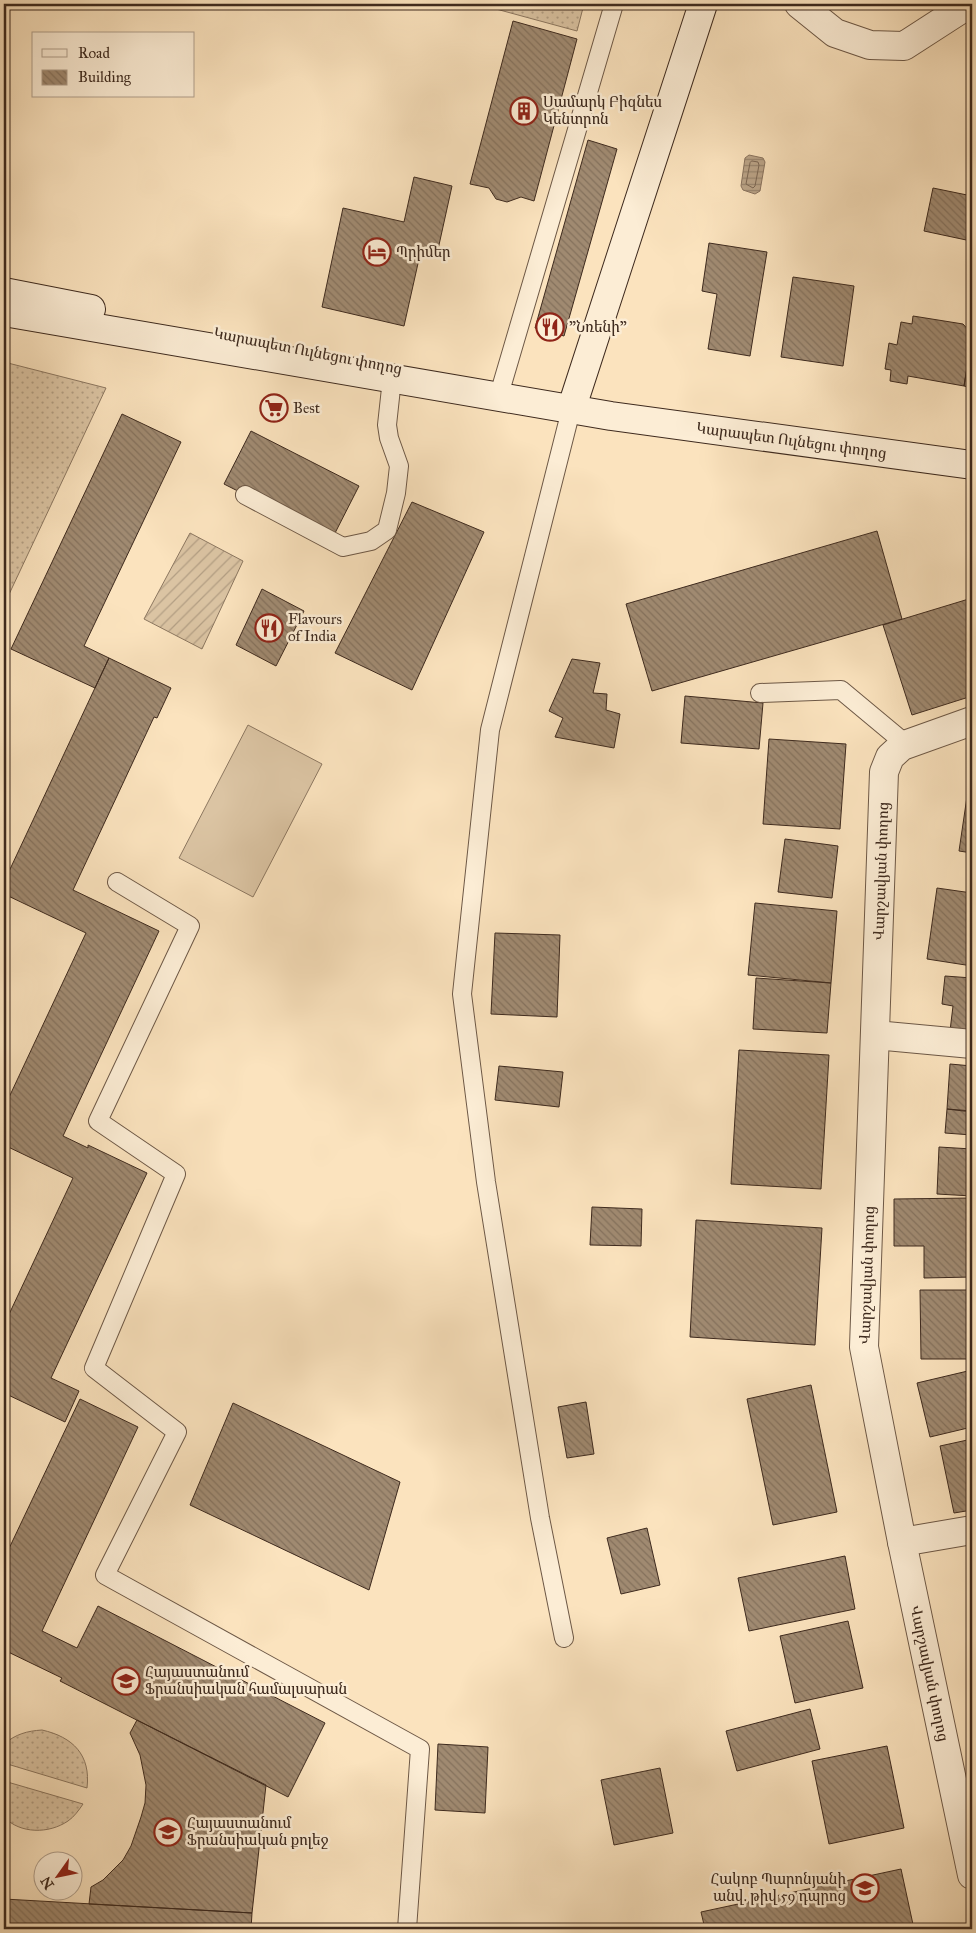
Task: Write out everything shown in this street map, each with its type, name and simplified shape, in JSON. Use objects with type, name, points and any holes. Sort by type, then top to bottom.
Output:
[{"type":"street","points":[[572,406],[703,4]]},
{"type":"street","points":[[799,4],[835,33],[870,45],[904,46],[969,4]]},
{"type":"street","name":"Կարապետ Ուլնեցու փողոց","points":[[4,292],[501,388],[611,416],[972,465]]},
{"type":"street","name":"Կարապետ Ուլնեցու փողոց","points":[[4,312],[392,379],[572,406]]},
{"type":"street","name":"Վարշավյան փողոց","points":[[972,721],[902,746],[890,757],[884,772],[864,1347],[902,1542],[972,1875]]},
{"type":"street","points":[[875,1035],[972,1044]]},
{"type":"street","points":[[902,1542],[972,1530]]},
{"type":"lane","points":[[501,388],[614,4]]},
{"type":"lane","points":[[245,495],[343,547],[371,541],[387,530],[396,493],[399,466],[389,438],[387,425],[392,379]]},
{"type":"lane","points":[[564,1638],[540,1518],[486,1182],[462,994],[490,730],[572,406]]},
{"type":"lane","points":[[760,692],[841,690],[907,745]]},
{"type":"lane","points":[[117,882],[190,926],[98,1121],[176,1174],[94,1368],[177,1432],[105,1575],[420,1749],[407,1929]]},
{"type":"shaded area","points":[[497,4],[584,4],[577,31],[496,9]]},
{"type":"shaded area","points":[[4,362],[106,388],[4,605]]},
{"type":"shaded area","points":[[190,533],[243,561],[202,649],[144,619]]},
{"type":"shaded area","points":[[248,725],[322,764],[253,897],[179,858]]},
{"type":"shaded area","points":[[42,1730],[63,1737],[78,1749],[86,1766],[87,1788],[4,1763],[4,1744],[22,1734]]},
{"type":"shaded area","points":[[4,1781],[83,1804],[72,1818],[52,1828],[35,1830],[18,1827],[4,1817]]},
{"type":"water","points":[[749,155],[763,158],[765,162],[760,191],[755,194],[743,190],[741,186],[745,158]]},
{"type":"building","name":"Սամարկ Բիզնես Կենտրոն","points":[[513,21],[577,39],[534,201],[521,197],[507,202],[496,199],[489,188],[470,184]]},
{"type":"building","points":[[588,140],[617,149],[564,336],[535,328]]},
{"type":"building","name":"Պրիմեր","points":[[414,177],[452,186],[437,254],[421,250],[404,326],[322,307],[343,208],[404,222]]},
{"type":"building","points":[[933,188],[972,196],[971,241],[924,231]]},
{"type":"building","points":[[709,243],[767,252],[750,356],[708,349],[717,294],[702,291]]},
{"type":"building","points":[[793,277],[854,286],[843,366],[781,357]]},
{"type":"building","points":[[913,316],[963,324],[972,334],[964,386],[908,376],[907,384],[890,381],[891,370],[885,369],[889,343],[897,345],[901,322],[912,324]]},
{"type":"building","points":[[972,339],[972,388],[964,386]]},
{"type":"building","points":[[122,414],[181,442],[84,646],[109,658],[95,688],[11,649]]},
{"type":"building","points":[[251,431],[359,486],[332,539],[224,484]]},
{"type":"building","points":[[412,502],[484,532],[412,690],[335,653]]},
{"type":"building","points":[[877,531],[902,619],[652,691],[626,604]]},
{"type":"building","name":"Flavours of India","points":[[262,589],[304,611],[276,666],[236,645]]},
{"type":"building","points":[[972,598],[972,696],[912,715],[883,625]]},
{"type":"building","points":[[109,658],[171,688],[157,718],[154,717],[73,890],[159,931],[63,1136],[88,1148],[88,1145],[147,1173],[51,1378],[79,1391],[65,1422],[4,1393],[4,1325],[73,1178],[4,1145],[4,1108],[86,933],[4,894],[4,882]]},
{"type":"building","points":[[572,659],[600,663],[593,693],[607,694],[606,710],[620,714],[614,748],[555,737],[563,718],[549,711]]},
{"type":"building","points":[[685,696],[763,703],[759,749],[681,743]]},
{"type":"building","points":[[769,739],[846,744],[840,829],[763,824]]},
{"type":"building","points":[[969,783],[972,784],[972,853],[959,851]]},
{"type":"building","points":[[785,839],[838,846],[832,898],[778,892]]},
{"type":"building","points":[[937,888],[972,893],[972,966],[927,959]]},
{"type":"building","points":[[755,903],[837,911],[831,983],[748,975]]},
{"type":"building","points":[[495,933],[560,935],[557,1017],[491,1014]]},
{"type":"building","points":[[945,976],[972,978],[972,1033],[950,1031],[953,1006],[942,1004]]},
{"type":"building","points":[[756,978],[831,983],[827,1033],[753,1029]]},
{"type":"building","points":[[739,1050],[829,1055],[821,1189],[731,1184]]},
{"type":"building","points":[[950,1064],[972,1066],[972,1111],[947,1109]]},
{"type":"building","points":[[499,1066],[563,1072],[559,1107],[495,1100]]},
{"type":"building","points":[[947,1109],[972,1112],[972,1135],[945,1133]]},
{"type":"building","points":[[939,1147],[972,1149],[972,1196],[937,1194]]},
{"type":"building","points":[[972,1198],[972,1277],[924,1278],[924,1246],[894,1246],[894,1199]]},
{"type":"building","points":[[592,1207],[642,1209],[641,1246],[590,1245]]},
{"type":"building","points":[[696,1220],[822,1228],[815,1345],[690,1337]]},
{"type":"building","points":[[920,1290],[972,1290],[972,1359],[921,1359]]},
{"type":"building","points":[[972,1370],[972,1427],[930,1437],[917,1383]]},
{"type":"building","points":[[811,1385],[837,1512],[773,1525],[747,1399]]},
{"type":"building","points":[[80,1399],[138,1427],[42,1631],[77,1648],[98,1606],[325,1723],[288,1797],[60,1681],[62,1678],[4,1650],[4,1559]]},
{"type":"building","points":[[586,1402],[594,1454],[567,1458],[558,1407]]},
{"type":"building","points":[[233,1403],[400,1482],[369,1590],[190,1505]]},
{"type":"building","points":[[972,1439],[972,1510],[954,1513],[940,1446]]},
{"type":"building","points":[[647,1528],[660,1585],[621,1594],[607,1538]]},
{"type":"building","points":[[845,1556],[855,1609],[749,1631],[738,1578]]},
{"type":"building","points":[[848,1621],[863,1688],[795,1703],[780,1636]]},
{"type":"building","points":[[810,1709],[820,1749],[737,1771],[726,1731]]},
{"type":"building","points":[[137,1720],[266,1785],[252,1913],[89,1904],[91,1887],[103,1880],[123,1860],[131,1846],[145,1803],[146,1785],[140,1755],[130,1733]]},
{"type":"building","points":[[438,1744],[488,1747],[485,1813],[435,1810]]},
{"type":"building","points":[[887,1746],[904,1828],[829,1844],[812,1761]]},
{"type":"building","points":[[660,1768],[673,1833],[614,1845],[601,1780]]},
{"type":"building","name":"Հակոբ Պարոնյանի անվ. թիվ 59 դպրոց","points":[[901,1869],[914,1929],[705,1929],[701,1912]]},
{"type":"building","points":[[4,1899],[252,1913],[251,1929],[4,1929]]},
{"type":"place","name":"Սամարկ Բիզնես Կենտրոն","points":[[524,111]]},
{"type":"place","name":"Պրիմեր","points":[[377,252]]},
{"type":"place","name":"\"Նռենի\"","points":[[550,327]]},
{"type":"place","name":"Best","points":[[274,408]]},
{"type":"place","name":"Flavours of India","points":[[269,628]]},
{"type":"place","name":"Հայաստանում Ֆրանսիական համալսարան","points":[[126,1681]]},
{"type":"place","name":"Հայաստանում Ֆրանսիական քոլեջ","points":[[168,1832]]},
{"type":"place","name":"Հակոբ Պարոնյանի անվ. թիվ 59 դպրոց","points":[[865,1888]]}]
